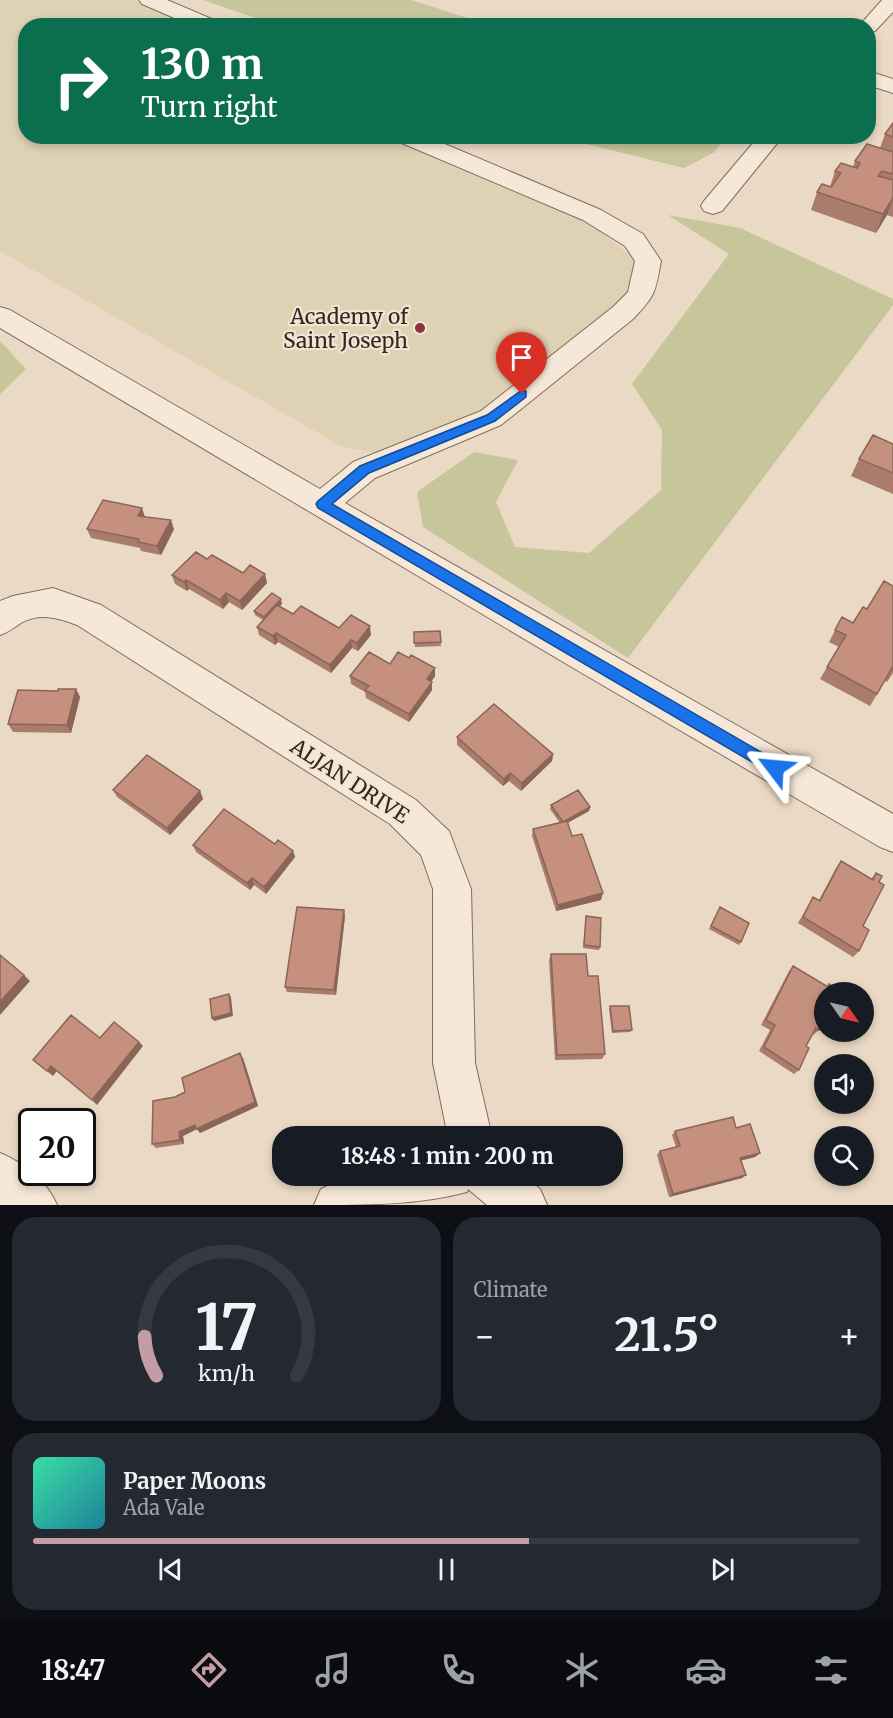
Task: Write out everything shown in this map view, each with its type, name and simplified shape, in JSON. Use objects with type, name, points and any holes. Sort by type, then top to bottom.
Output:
[{"type":"street","points":[[148,0],[192,18]]},
{"type":"street","points":[[876,18],[892,0]]},
{"type":"street","points":[[876,81],[893,86]]},
{"type":"street","points":[[323,504],[364,470],[491,418],[623,313],[641,295],[648,261],[634,240],[592,215],[424,144]]},
{"type":"street","points":[[713,206],[765,144]]},
{"type":"street","points":[[0,316],[70,360],[323,504],[716,735],[893,834]]},
{"type":"street","name":"ALJAN DRIVE","points":[[0,621],[13,610],[52,602],[89,615],[403,812],[436,844],[452,889],[454,1063],[468,1126]]},
{"type":"street","points":[[0,1175],[34,1205]]},
{"type":"street","points":[[337,1205],[351,1198],[406,1186]]},
{"type":"street","points":[[499,1186],[524,1205]]},
{"type":"shaded area","points":[[0,0],[134,0],[179,18],[18,18],[18,144],[408,144],[580,215],[638,262],[631,292],[482,411],[380,454],[341,446],[0,251]]},
{"type":"shaded area","points":[[203,0],[411,0],[468,18],[256,18]]},
{"type":"shaded area","points":[[586,144],[721,144],[713,153],[684,168]]},
{"type":"shaded area","points":[[668,215],[740,228],[893,299],[893,305],[628,658],[423,527],[417,492],[474,452],[518,460],[496,502],[515,547],[589,553],[661,490],[662,430],[632,384],[729,254]]},
{"type":"shaded area","points":[[0,341],[26,369],[0,394]]},
{"type":"building","points":[[893,123],[893,137],[885,134]]},
{"type":"building","points":[[867,144],[893,152],[893,174],[882,171],[878,176],[893,180],[893,198],[883,214],[817,192],[822,184],[831,187],[841,173],[835,171],[841,163],[857,168],[860,163],[855,161]]},
{"type":"building","points":[[873,435],[893,444],[893,473],[859,459]]},
{"type":"building","points":[[103,500],[142,508],[138,516],[171,520],[157,546],[138,542],[139,539],[87,529]]},
{"type":"building","points":[[196,552],[207,559],[212,555],[243,573],[250,565],[265,574],[240,601],[226,593],[220,600],[186,580],[184,582],[172,575]]},
{"type":"building","points":[[884,581],[893,586],[893,669],[877,694],[827,667],[846,635],[835,630],[842,617],[853,623],[863,607],[867,609]]},
{"type":"building","points":[[272,593],[281,599],[264,617],[254,611]]},
{"type":"building","points":[[277,605],[293,614],[301,606],[339,628],[351,615],[370,626],[357,643],[351,640],[330,665],[276,633],[273,636],[257,627]]},
{"type":"building","points":[[440,631],[441,642],[414,643],[414,632]]},
{"type":"building","points":[[369,652],[390,664],[398,652],[409,658],[411,655],[435,668],[427,679],[432,682],[409,714],[365,690],[369,686],[350,676]]},
{"type":"building","points":[[58,689],[76,689],[67,725],[8,724],[18,690],[58,691]]},
{"type":"building","points":[[494,704],[553,754],[522,783],[510,773],[504,779],[457,737]]},
{"type":"building","points":[[147,755],[200,791],[167,828],[113,790]]},
{"type":"building","points":[[578,790],[590,807],[563,822],[551,805]]},
{"type":"building","points":[[224,809],[275,844],[278,840],[293,851],[264,887],[252,878],[247,883],[193,845]]},
{"type":"building","points":[[567,821],[572,836],[582,834],[603,893],[558,905],[533,829]]},
{"type":"building","points":[[841,861],[873,880],[876,873],[882,876],[879,882],[884,885],[863,926],[869,930],[859,951],[803,917],[813,897],[820,901]]},
{"type":"building","points":[[297,907],[344,910],[334,990],[285,987]]},
{"type":"building","points":[[720,907],[749,923],[741,942],[711,926]]},
{"type":"building","points":[[586,916],[601,918],[600,947],[584,945]]},
{"type":"building","points":[[551,954],[586,954],[588,976],[598,976],[605,1054],[557,1055]]},
{"type":"building","points":[[0,955],[24,975],[0,1002]]},
{"type":"building","points":[[793,966],[820,982],[814,982],[814,1032],[806,1046],[809,1048],[799,1070],[764,1047],[775,1025],[766,1020]]},
{"type":"building","points":[[229,994],[231,1013],[212,1018],[210,999]]},
{"type":"building","points":[[610,1006],[629,1006],[632,1030],[613,1031]]},
{"type":"building","points":[[71,1015],[100,1038],[114,1022],[139,1042],[92,1100],[51,1066],[47,1071],[33,1060]]},
{"type":"building","points":[[240,1053],[255,1102],[196,1129],[195,1125],[179,1132],[180,1140],[152,1144],[153,1101],[175,1097],[185,1092],[182,1078]]},
{"type":"building","points":[[733,1117],[736,1128],[750,1124],[760,1153],[740,1158],[746,1175],[673,1194],[660,1151],[680,1146],[675,1131]]},
{"type":"place","name":"Academy of Saint Joseph","points":[[420,328]]},
{"type":"route","points":[[522,394],[491,418],[364,470],[323,504],[775,768]]}]
